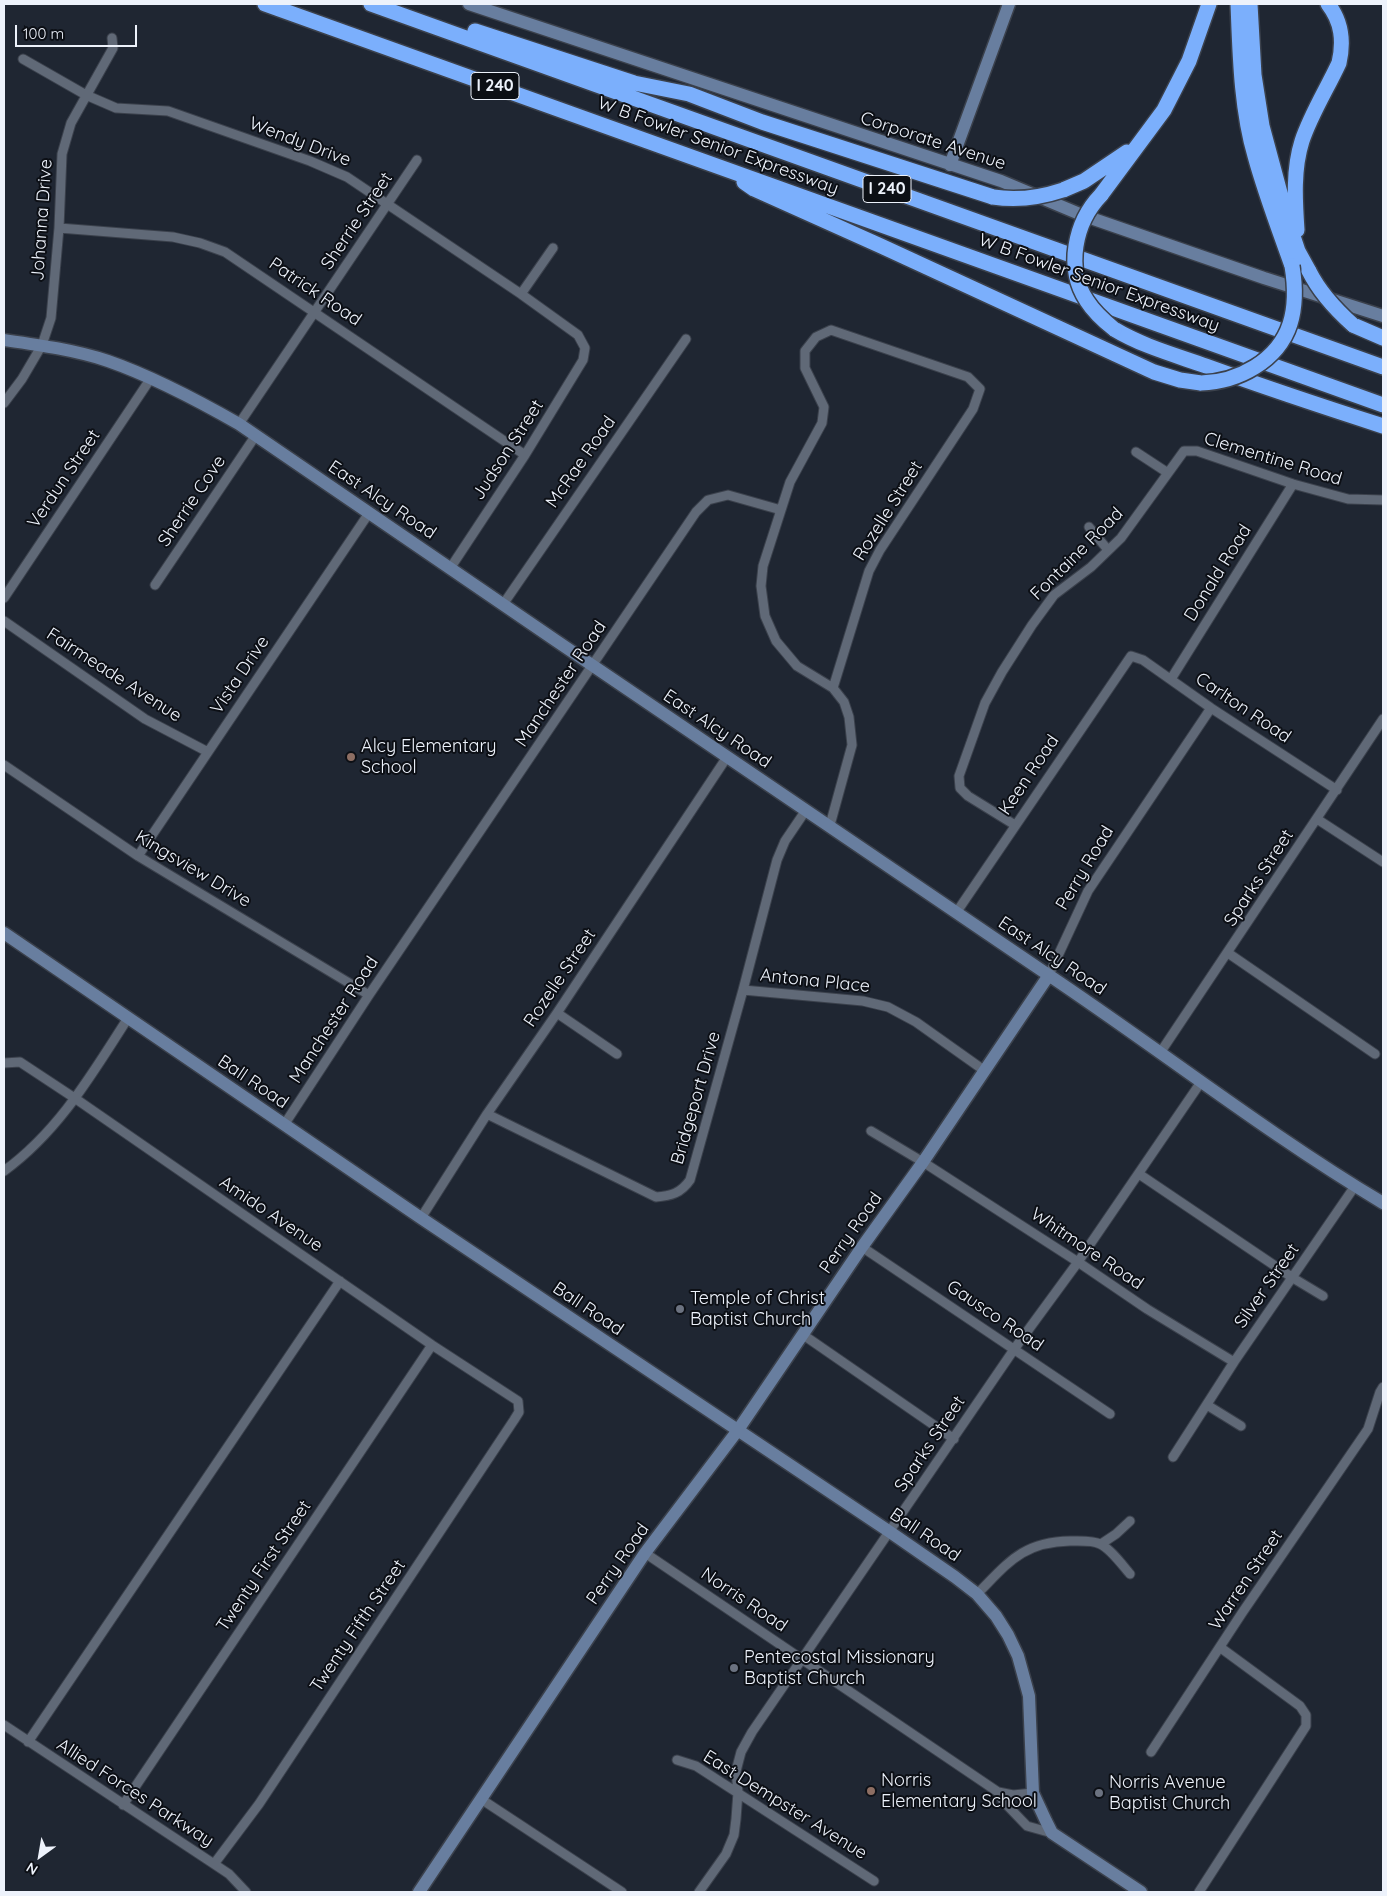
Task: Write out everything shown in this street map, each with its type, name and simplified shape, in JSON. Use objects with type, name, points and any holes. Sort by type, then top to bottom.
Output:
[{"type":"highway","name":"W B Fowler Senior Expressway","points":[[265,4],[1383,405]]},
{"type":"highway","name":"W B Fowler Senior Expressway","points":[[371,4],[1383,367]]},
{"type":"highway","points":[[1209,4],[1197,41],[1164,110],[1090,206],[1078,232],[1076,245],[1079,286],[1087,302],[1102,319],[1128,337],[1182,358],[1383,426]]},
{"type":"highway","points":[[724,168],[754,189],[1154,372],[1180,380],[1201,383],[1227,380],[1242,375],[1264,360],[1279,343],[1290,324],[1294,282],[1292,266],[1251,139],[1242,76],[1238,4]]},
{"type":"highway","points":[[1250,4],[1254,75],[1260,118],[1298,252],[1316,285],[1331,304],[1354,325],[1383,338]]},
{"type":"highway","points":[[1298,252],[1295,190],[1302,140],[1339,63],[1342,50],[1342,34],[1338,21],[1328,4]]},
{"type":"highway","points":[[391,11],[484,33],[634,83],[689,94],[762,122],[993,197],[1026,200],[1063,190],[1084,181],[1138,144]]},
{"type":"street","name":"Corporate Avenue","points":[[469,4],[1001,181],[1082,216],[1383,316]]},
{"type":"street","points":[[950,165],[1009,4]]},
{"type":"street","name":"Johanna Drive","points":[[4,403],[22,379],[42,345],[51,318],[62,154],[71,123],[113,48],[112,38]]},
{"type":"street","name":"Wendy Drive","points":[[24,59],[86,95],[116,108],[168,111],[347,176],[578,335],[584,348]]},
{"type":"street","name":"Sherrie Street","points":[[239,424],[417,160]]},
{"type":"street","name":"Patrick Road","points":[[58,228],[173,236],[200,242],[225,252],[315,311],[525,455]]},
{"type":"street","points":[[521,294],[553,248]]},
{"type":"street","name":"Rozelle Street","points":[[780,510],[790,482],[822,423],[824,408],[805,368],[805,351],[816,337],[831,330],[968,377],[980,389],[973,409],[880,550],[869,571],[833,688]]},
{"type":"street","name":"McRae Road","points":[[504,603],[686,339]]},
{"type":"street","name":"East Alcy Road","points":[[4,340],[42,345],[107,361],[151,378],[239,424],[504,603],[726,757],[830,825],[1049,975],[1200,1082],[1383,1203]]},
{"type":"street","name":"Judson Street","points":[[451,567],[525,455],[583,360],[584,348]]},
{"type":"street","name":"Verdun Street","points":[[4,598],[151,378]]},
{"type":"street","name":"Sherrie Cove","points":[[155,585],[256,435]]},
{"type":"street","name":"Fontaine Road","points":[[1014,826],[968,796],[960,788],[959,776],[985,703],[1032,625],[1054,595],[1091,567],[1121,538],[1184,451]]},
{"type":"street","name":"Clementine Road","points":[[1184,451],[1197,451],[1293,484],[1348,500],[1383,500]]},
{"type":"street","points":[[1136,452],[1168,473]]},
{"type":"street","name":"Donald Road","points":[[1171,679],[1293,484]]},
{"type":"street","name":"Manchester Road","points":[[284,1125],[696,512],[708,500],[728,495],[780,510]]},
{"type":"street","points":[[780,510],[763,566],[761,586],[765,616],[776,641],[797,666],[833,688],[844,702],[849,717],[852,745],[830,825]]},
{"type":"street","name":"Vista Drive","points":[[138,856],[369,512]]},
{"type":"street","points":[[1088,527],[1108,550]]},
{"type":"street","name":"Fairmeade Avenue","points":[[4,621],[145,719],[208,752]]},
{"type":"street","name":"Carlton Road","points":[[1131,656],[1143,660],[1211,708],[1337,790]]},
{"type":"street","name":"Keen Road","points":[[956,913],[1131,656]]},
{"type":"street","name":"Perry Road","points":[[419,1892],[645,1554],[738,1430],[802,1334],[985,1071],[1049,975],[1088,891],[1211,708]]},
{"type":"street","name":"Sparks Street","points":[[1160,1053],[1383,719]]},
{"type":"street","name":"Rozelle Street","points":[[421,1218],[487,1114],[557,1013],[726,757]]},
{"type":"street","name":"Kingsview Drive","points":[[4,765],[138,856],[370,995]]},
{"type":"street","name":"Bridgeport Drive","points":[[487,1114],[656,1197],[669,1196],[683,1190],[690,1180],[777,860],[784,841],[806,810]]},
{"type":"street","points":[[1317,819],[1383,862]]},
{"type":"street","name":"Ball Road","points":[[4,933],[421,1218],[890,1532],[956,1577],[977,1594],[996,1616],[1018,1656],[1029,1696],[1033,1793]]},
{"type":"street","points":[[1228,953],[1375,1054]]},
{"type":"street","name":"Antona Place","points":[[743,990],[863,1001],[888,1007],[916,1022],[985,1071]]},
{"type":"street","points":[[557,1013],[617,1054]]},
{"type":"street","points":[[4,1171],[35,1145],[76,1099],[128,1018]]},
{"type":"street","name":"Amido Avenue","points":[[4,1063],[20,1062],[432,1345],[518,1401]]},
{"type":"street","name":"Sparks Street","points":[[699,1892],[726,1854],[734,1835],[738,1792],[736,1771],[741,1752],[752,1732],[1014,1348],[1078,1262],[1200,1082]]},
{"type":"street","name":"Whitmore Road","points":[[871,1131],[923,1162],[1078,1262],[1147,1310],[1234,1362]]},
{"type":"street","points":[[1139,1174],[1293,1278],[1323,1296]]},
{"type":"street","name":"Silver Street","points":[[1173,1457],[1234,1362],[1355,1186]]},
{"type":"street","name":"Gausco Road","points":[[862,1247],[1110,1414]]},
{"type":"street","points":[[28,1742],[340,1281]]},
{"type":"street","points":[[802,1334],[954,1438]]},
{"type":"street","name":"Twenty First Street","points":[[123,1805],[432,1345]]},
{"type":"street","name":"Warren Street","points":[[1199,1892],[1306,1726],[1306,1715],[1300,1706],[1221,1648],[1368,1429],[1383,1386]]},
{"type":"street","name":"Twenty Fifth Street","points":[[214,1864],[259,1804],[514,1420],[518,1412],[518,1401]]},
{"type":"street","points":[[1207,1405],[1241,1426]]},
{"type":"street","points":[[1375,1406],[1383,1412]]},
{"type":"street","points":[[1100,1544],[1116,1534],[1130,1521]]},
{"type":"street","points":[[977,1594],[1016,1556],[1033,1547],[1053,1542],[1077,1541],[1100,1544],[1119,1560],[1130,1574]]},
{"type":"street","name":"Norris Road","points":[[645,1554],[801,1661],[998,1792],[1012,1795],[1033,1793]]},
{"type":"street","points":[[1151,1752],[1221,1648]]},
{"type":"street","name":"Allied Forces Parkway","points":[[4,1725],[229,1874],[246,1892]]},
{"type":"street","name":"East Dempster Avenue","points":[[677,1760],[696,1766],[874,1881]]},
{"type":"street","name":"Norris Road","points":[[998,1792],[1003,1801],[1027,1826],[1052,1833],[1140,1892]]},
{"type":"street","points":[[1033,1793],[1052,1833]]},
{"type":"street","points":[[481,1799],[622,1892]]},
{"type":"street","points":[[602,1892],[608,1884]]},
{"type":"place","name":"Alcy Elementary School","points":[[351,757]]},
{"type":"place","name":"Temple of Christ Baptist Church","points":[[680,1309]]},
{"type":"place","name":"Pentecostal Missionary Baptist Church","points":[[734,1668]]},
{"type":"place","name":"Norris Elementary School","points":[[871,1791]]},
{"type":"place","name":"Norris Avenue Baptist Church","points":[[1099,1793]]}]
